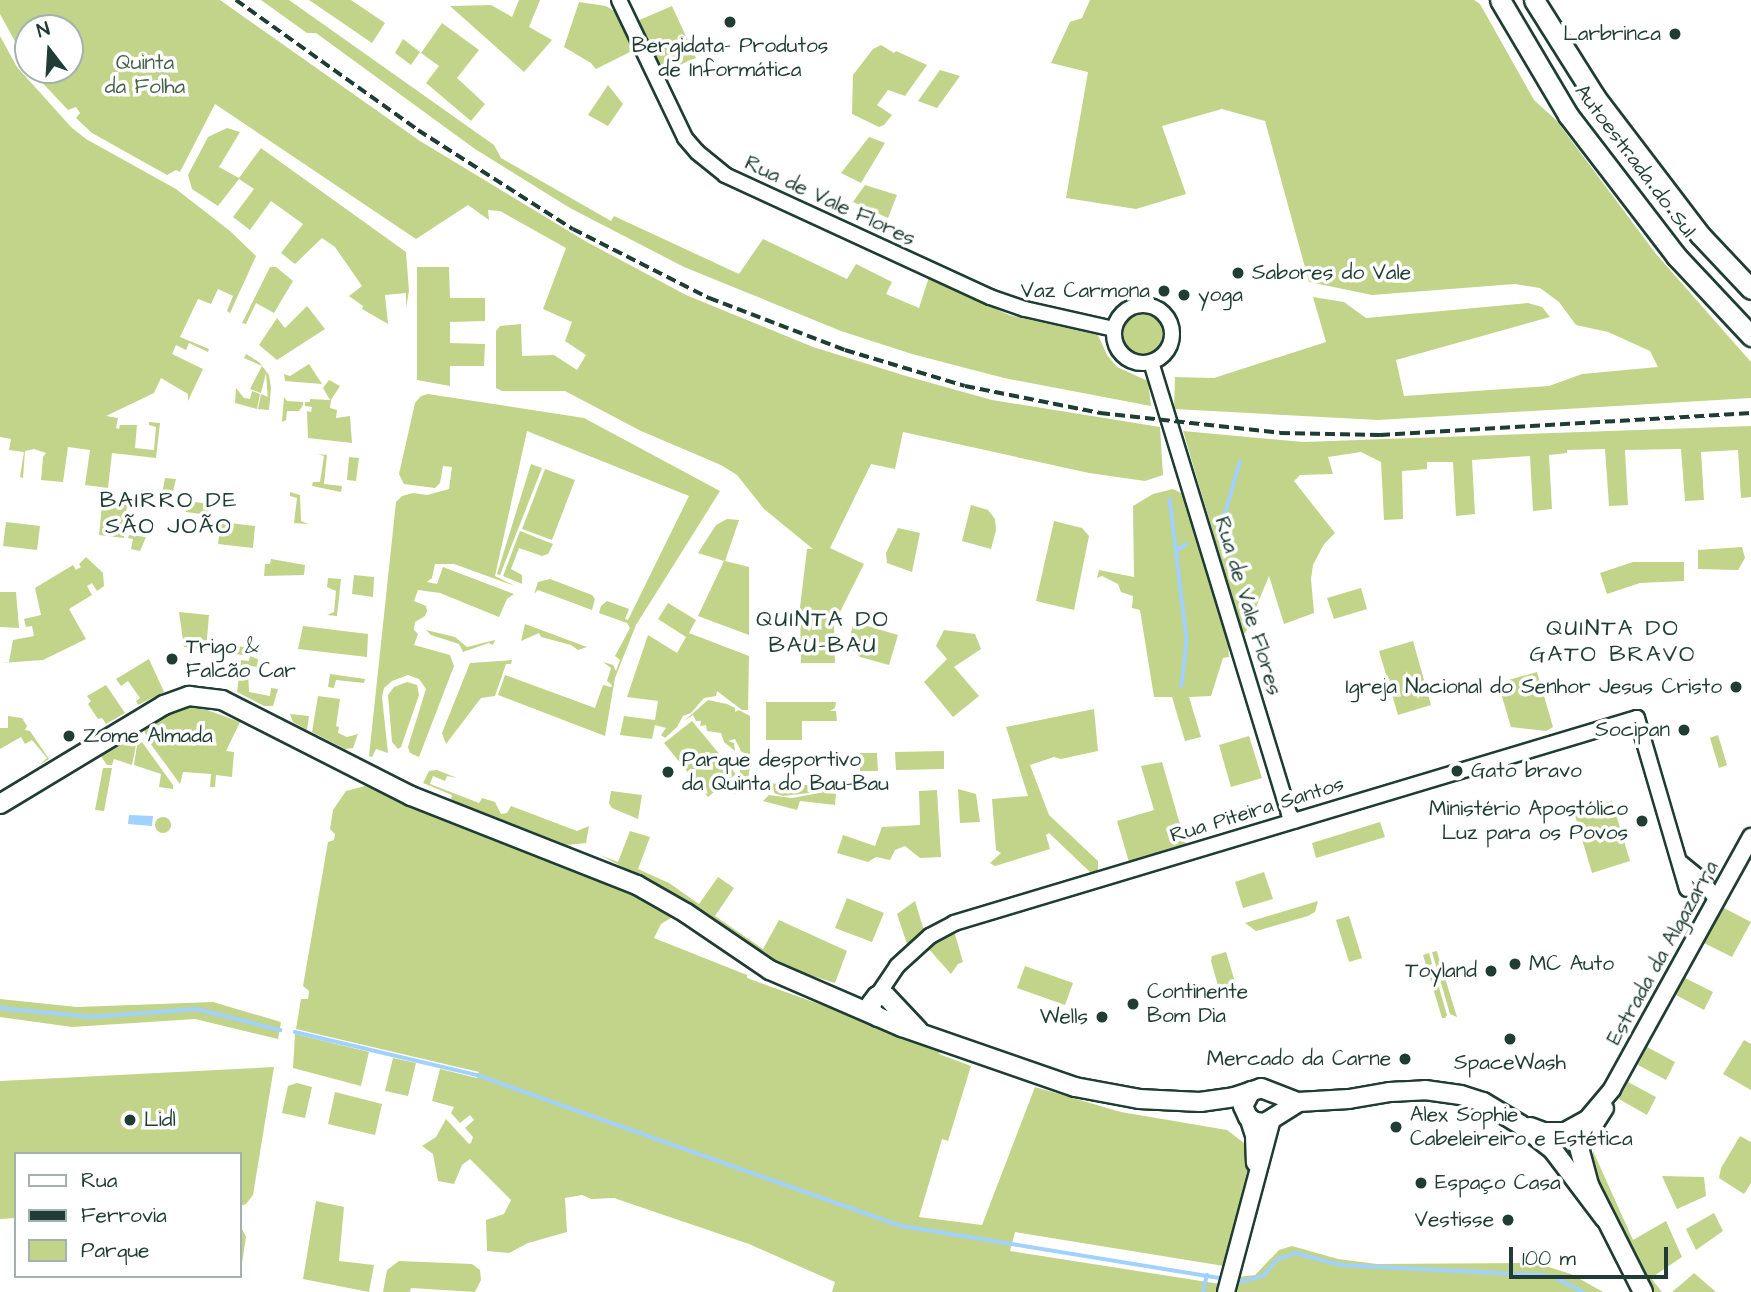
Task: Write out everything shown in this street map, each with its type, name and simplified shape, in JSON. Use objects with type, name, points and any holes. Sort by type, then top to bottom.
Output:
[{"type":"highway","name":"Autoestrada do Sul","points":[[1500,0],[1568,115],[1676,256],[1751,336]]},
{"type":"highway","name":"Autoestrada do Sul","points":[[1534,0],[1595,97],[1700,235],[1751,289]]},
{"type":"main road","points":[[0,804],[164,705],[189,696],[222,700],[411,796],[637,885],[686,913],[770,971],[879,1018],[1097,1092],[1139,1099],[1200,1102],[1268,1089],[1275,1109],[1226,1292]]},
{"type":"main road","name":"Estrada da Algazarra","points":[[1580,1149],[1601,1118],[1612,1089],[1751,837]]},
{"type":"main road","points":[[835,998],[885,999],[918,1030]]},
{"type":"main road","points":[[879,1018],[891,1014],[885,999]]},
{"type":"main road","name":"Estrada da Algazarra","points":[[1563,1132],[1588,1118],[1612,1089]]},
{"type":"main road","points":[[1251,1091],[1244,1099],[1246,1115],[1254,1136],[1253,1189]]},
{"type":"main road","points":[[1200,1102],[1246,1115],[1262,1123],[1275,1109],[1298,1102],[1349,1099],[1364,1103],[1425,1101],[1451,1094],[1472,1098],[1521,1125],[1556,1154],[1605,1219]]},
{"type":"main road","points":[[1521,1125],[1577,1136],[1589,1185],[1643,1292]]},
{"type":"main road","points":[[1556,1154],[1553,1140],[1563,1132]]},
{"type":"main road","points":[[1556,1154],[1573,1158],[1580,1149]]},
{"type":"street","name":"Rua de Vale Flores","points":[[620,0],[685,138],[696,152],[725,175],[990,297],[1025,309],[1114,329]]},
{"type":"street","points":[[1139,306],[1152,307],[1163,314],[1170,325],[1170,343],[1160,358],[1151,362],[1137,362],[1123,356],[1115,344],[1114,329],[1119,318],[1128,310],[1139,306]]},
{"type":"street","name":"Rua de Vale Flores","points":[[1151,362],[1289,814],[1295,821]]},
{"type":"street","name":"Rua Piteira Santos","points":[[885,999],[900,963],[930,936],[954,923],[1637,718],[1681,863]]},
{"type":"street","points":[[1681,863],[1686,889]]},
{"type":"street","points":[[1681,863],[1703,881],[1716,899]]},
{"type":"green space","name":"Quinta da Folha","points":[[0,0],[220,0],[420,141],[585,241],[686,295],[813,347],[992,400],[1160,427],[1163,475],[1145,481],[1089,473],[903,432],[895,469],[871,464],[830,548],[864,564],[834,624],[835,663],[801,663],[800,607],[807,549],[813,549],[764,509],[737,475],[721,465],[641,431],[565,391],[502,391],[496,388],[496,331],[500,326],[521,324],[522,356],[554,355],[577,370],[586,355],[565,341],[572,322],[543,309],[566,248],[500,211],[488,210],[489,220],[468,205],[416,239],[215,104],[180,172],[176,170],[167,175],[92,133],[76,118],[80,113],[76,107],[68,110],[44,84],[84,84],[84,14],[14,14],[14,40],[0,14]]},
{"type":"green space","points":[[261,0],[289,0],[494,145],[501,158],[611,221],[614,216],[739,274],[763,239],[847,279],[856,264],[892,282],[886,294],[919,308],[929,277],[1009,315],[1098,335],[1107,355],[1117,367],[1148,381],[1151,406],[1004,378],[912,354],[841,331],[684,267],[570,208],[475,149],[316,33],[307,33]]},
{"type":"green space","points":[[309,0],[351,0],[385,23],[372,43]]},
{"type":"green space","points":[[519,0],[540,0],[529,27],[552,40],[524,72],[450,6],[491,5],[512,17]]},
{"type":"green space","points":[[1090,0],[1474,0],[1480,4],[1534,100],[1556,120],[1656,254],[1751,362],[1751,398],[1378,420],[1174,409],[1175,377],[1214,378],[1326,342],[1313,297],[1344,302],[1366,318],[1528,303],[1542,307],[1550,317],[1396,360],[1404,396],[1549,386],[1582,374],[1658,367],[1650,351],[1608,332],[1576,325],[1559,302],[1540,288],[1515,284],[1372,295],[1309,282],[1265,121],[1222,109],[1162,126],[1186,194],[1136,209],[1066,198],[1088,72],[1051,63],[1070,22],[1082,18]]},
{"type":"green space","points":[[579,2],[606,6],[616,12],[634,50],[596,69],[591,63],[564,47]]},
{"type":"green space","points":[[672,6],[696,58],[661,73],[637,21]]},
{"type":"green space","points":[[442,23],[479,50],[457,78],[485,104],[471,121],[426,83],[439,66],[421,53]]},
{"type":"green space","points":[[0,36],[14,62],[14,84],[32,84],[71,127],[86,139],[176,189],[230,231],[256,256],[230,313],[227,311],[233,296],[218,289],[211,304],[198,299],[180,337],[209,349],[208,352],[189,343],[186,350],[176,345],[172,354],[203,369],[188,401],[188,394],[161,378],[154,393],[106,416],[118,418],[116,428],[119,429],[120,425],[137,425],[135,448],[154,450],[156,427],[149,425],[149,422],[160,423],[156,458],[112,453],[108,488],[85,485],[90,450],[68,447],[63,482],[41,480],[43,457],[46,453],[34,449],[25,451],[23,478],[20,477],[24,452],[9,450],[11,439],[0,437]]},
{"type":"green space","points":[[403,39],[420,52],[411,65],[395,53]]},
{"type":"green space","points":[[881,45],[894,53],[896,51],[927,65],[905,96],[888,90],[877,105],[892,115],[879,127],[852,114],[853,75],[873,49]]},
{"type":"green space","points":[[940,70],[960,76],[937,108],[918,101]]},
{"type":"green space","points":[[608,85],[623,104],[608,126],[588,115]]},
{"type":"green space","points":[[227,128],[240,132],[219,167],[239,178],[261,148],[406,252],[409,291],[406,308],[406,293],[385,295],[388,324],[362,309],[363,306],[349,296],[362,286],[335,247],[322,238],[295,264],[281,253],[303,224],[271,201],[250,230],[233,217],[254,189],[239,179],[218,206],[192,189],[188,175],[208,137]]},
{"type":"green space","points":[[869,137],[885,143],[861,183],[841,173]]},
{"type":"green space","points":[[865,185],[897,195],[888,218],[853,202]]},
{"type":"green space","points":[[270,267],[276,267],[293,281],[274,313],[256,303],[246,324],[242,323]]},
{"type":"green space","points":[[417,267],[449,267],[450,298],[485,298],[485,321],[450,322],[450,343],[485,344],[484,366],[450,366],[450,386],[417,380]]},
{"type":"green space","points":[[307,306],[325,329],[277,360],[259,345],[277,318],[285,328]]},
{"type":"green space","points":[[1143,314],[1158,320],[1164,335],[1158,350],[1143,356],[1128,350],[1122,335],[1128,320]]},
{"type":"green space","points":[[246,354],[259,362],[269,375],[269,410],[258,409],[261,394],[268,397],[266,373],[261,393],[250,389],[262,366],[244,358]]},
{"type":"green space","points":[[309,364],[322,384],[285,381],[284,374],[290,376]]},
{"type":"green space","points":[[329,380],[340,386],[331,400],[330,408],[337,410],[336,418],[350,416],[352,443],[308,438],[307,411],[311,412],[312,407],[305,406],[305,402],[310,402],[310,399],[330,400],[323,388]]},
{"type":"green space","points":[[236,388],[244,398],[250,399],[252,391],[260,394],[257,409],[235,403]]},
{"type":"green space","points":[[428,394],[584,418],[720,491],[636,625],[615,678],[605,736],[498,695],[505,675],[595,708],[603,685],[612,685],[607,681],[611,668],[603,662],[613,665],[616,671],[620,660],[615,656],[630,628],[627,623],[599,613],[601,606],[607,601],[629,609],[625,619],[628,620],[689,496],[527,431],[495,576],[515,586],[454,564],[435,564],[432,578],[427,582],[437,584],[443,567],[514,594],[507,599],[499,617],[440,593],[418,590],[414,601],[426,606],[427,611],[425,616],[415,622],[414,630],[418,634],[414,645],[450,655],[454,666],[419,757],[410,753],[408,747],[426,689],[419,679],[408,675],[392,681],[384,688],[382,697],[388,753],[376,749],[372,757],[369,756],[396,502],[402,496],[413,493],[427,495],[449,489],[452,467],[443,466],[440,483],[435,488],[404,484],[399,474],[415,403],[421,396]]},
{"type":"green space","points":[[284,397],[287,401],[303,402],[303,405],[299,411],[287,411],[286,420],[282,422]]},
{"type":"green space","points":[[1751,426],[1751,497],[1741,498],[1738,450],[1701,452],[1704,500],[1685,501],[1681,449],[1625,450],[1628,505],[1609,506],[1605,449],[1567,450],[1567,453],[1549,455],[1552,509],[1533,511],[1530,456],[1472,460],[1475,514],[1456,516],[1453,462],[1427,462],[1427,469],[1402,471],[1403,519],[1384,520],[1381,462],[1361,452],[1328,457],[1333,474],[1300,475],[1294,481],[1335,533],[1324,544],[1313,565],[1311,579],[1314,613],[1284,624],[1269,576],[1245,634],[1183,431],[1303,442]]},
{"type":"green space","points":[[318,454],[327,455],[324,484],[342,486],[341,492],[312,486],[313,482],[320,482],[324,456]]},
{"type":"green space","points":[[349,457],[359,458],[356,481],[347,480]]},
{"type":"green space","points":[[531,464],[542,468],[500,575],[497,574]]},
{"type":"green space","points":[[545,469],[575,480],[552,540],[522,529]]},
{"type":"green space","points":[[165,478],[176,479],[172,495],[162,494]]},
{"type":"green space","points":[[1173,489],[1183,494],[1228,642],[1229,657],[1223,658],[1211,696],[1189,697],[1201,737],[1185,741],[1172,697],[1154,697],[1140,610],[1132,608],[1133,596],[1121,592],[1118,584],[1102,576],[1097,578],[1099,570],[1134,577],[1133,506],[1153,494]]},
{"type":"green space","points":[[290,492],[300,495],[301,521],[308,524],[294,523],[297,498],[290,496]]},
{"type":"green space","points":[[188,501],[209,504],[208,515],[186,512]]},
{"type":"green space","points":[[107,502],[127,505],[124,538],[99,535],[102,505]]},
{"type":"green space","points":[[971,505],[988,510],[995,519],[996,530],[991,549],[962,541]]},
{"type":"green space","points":[[727,519],[739,520],[725,561],[749,567],[749,635],[698,616],[724,561],[698,553],[716,525]]},
{"type":"green space","points":[[1054,521],[1082,528],[1089,536],[1074,610],[1036,601]]},
{"type":"green space","points":[[6,522],[40,526],[37,550],[3,546]]},
{"type":"green space","points":[[221,522],[255,526],[253,548],[218,544]]},
{"type":"green space","points":[[898,528],[920,533],[912,572],[887,563],[886,553]]},
{"type":"green space","points":[[520,531],[553,544],[548,554],[542,556],[519,548],[511,569],[522,575],[522,584],[503,576]]},
{"type":"green space","points":[[129,535],[146,537],[140,551],[131,549],[133,539],[128,538]]},
{"type":"green space","points":[[1742,547],[1745,558],[1738,570],[1698,569],[1698,550]]},
{"type":"green space","points":[[86,557],[103,573],[104,586],[97,591],[92,583],[87,586],[92,595],[69,609],[86,639],[43,660],[0,663],[9,662],[13,640],[34,636],[32,626],[26,627],[24,619],[41,615],[35,588],[73,565],[76,570],[81,567],[79,564]]},
{"type":"green space","points":[[271,559],[305,565],[304,575],[264,576],[265,564],[270,564]]},
{"type":"green space","points":[[1633,562],[1684,562],[1684,581],[1640,583],[1607,594],[1600,573]]},
{"type":"green space","points":[[354,575],[374,577],[373,597],[352,594]]},
{"type":"green space","points":[[328,578],[341,579],[337,616],[327,615],[334,612],[336,591],[327,587]]},
{"type":"green space","points":[[550,579],[592,595],[595,599],[592,610],[538,590],[534,594],[538,582]]},
{"type":"green space","points":[[1361,588],[1367,609],[1334,619],[1327,598]]},
{"type":"green space","points":[[0,592],[16,592],[19,628],[0,627]]},
{"type":"green space","points":[[668,603],[696,620],[689,633],[749,656],[748,710],[742,710],[717,691],[716,696],[704,698],[691,713],[683,716],[677,727],[665,738],[661,735],[666,728],[655,725],[652,739],[620,735],[624,716],[655,720],[658,701],[627,697],[648,635],[677,653],[686,637],[658,619]]},
{"type":"green space","points":[[179,612],[209,615],[206,650],[184,647]]},
{"type":"green space","points":[[855,618],[857,623],[898,635],[889,665],[860,657],[853,650],[851,632]]},
{"type":"green space","points":[[525,624],[587,647],[578,650],[571,645],[541,637],[539,633],[521,641]]},
{"type":"green space","points":[[303,626],[368,634],[367,657],[298,649]]},
{"type":"green space","points":[[426,630],[455,637],[467,647],[495,640],[493,645],[489,643],[463,652],[459,644],[431,635]]},
{"type":"green space","points":[[944,630],[975,634],[981,649],[954,667],[979,696],[953,717],[924,682],[947,659],[936,646]]},
{"type":"green space","points":[[1413,641],[1431,705],[1398,715],[1379,651]]},
{"type":"green space","points":[[236,646],[251,648],[250,656],[235,654]]},
{"type":"green space","points":[[250,656],[258,659],[257,667],[251,666],[248,670],[249,692],[270,696],[271,688],[278,689],[273,706],[264,706],[237,692],[241,660],[249,661]]},
{"type":"green space","points":[[149,659],[164,692],[138,705],[136,701],[140,698],[128,681],[121,686],[116,679]]},
{"type":"green space","points":[[512,660],[511,664],[506,664],[495,696],[481,698],[446,744],[442,733],[470,663]]},
{"type":"green space","points":[[1537,672],[1553,727],[1546,731],[1511,727],[1498,683]]},
{"type":"green space","points":[[330,674],[365,679],[364,683],[336,680],[334,688],[328,687]]},
{"type":"green space","points":[[407,682],[417,685],[419,695],[398,749],[392,742],[388,695],[394,687]]},
{"type":"green space","points":[[106,685],[125,713],[106,724],[102,718],[98,719],[88,704],[91,701],[87,696]]},
{"type":"green space","points":[[318,696],[340,699],[336,726],[339,727],[338,733],[347,737],[358,734],[353,748],[345,749],[312,732]]},
{"type":"green space","points":[[708,700],[727,704],[735,708],[735,712],[739,710],[750,716],[750,757],[741,751],[735,739],[728,741],[734,743],[735,751],[724,742],[721,733],[707,731],[706,725],[700,726],[701,721],[696,721],[693,715],[684,721]]},
{"type":"green space","points":[[766,702],[836,702],[835,708],[830,711],[836,711],[837,721],[802,721],[802,740],[766,740]]},
{"type":"green space","points":[[191,704],[240,722],[226,751],[234,752],[232,777],[216,775],[215,787],[210,787],[211,774],[183,772],[180,784],[147,739],[152,735],[146,736],[143,726]]},
{"type":"green space","points":[[1094,709],[1098,751],[1061,759],[1054,757],[1030,765],[1049,815],[1098,861],[1098,872],[1091,873],[1049,833],[1046,835],[1050,849],[995,866],[990,863],[1001,853],[996,850],[992,799],[1028,796],[1006,727]]},
{"type":"green space","points":[[290,714],[309,716],[307,730],[293,722]]},
{"type":"green space","points":[[8,716],[22,718],[27,726],[25,730],[30,731],[49,759],[38,766],[47,758],[32,740],[25,744],[21,737],[0,749],[0,728],[8,728]]},
{"type":"green space","points":[[692,721],[736,774],[708,797],[664,743]]},
{"type":"green space","points":[[130,733],[137,740],[132,765],[114,759],[112,765],[107,765],[98,752]]},
{"type":"green space","points":[[1718,735],[1727,765],[1719,768],[1710,738]]},
{"type":"green space","points":[[1249,736],[1262,778],[1231,787],[1219,745]]},
{"type":"green space","points":[[142,742],[173,785],[173,789],[159,787],[161,774],[134,765],[137,745]]},
{"type":"green space","points":[[944,751],[944,769],[896,770],[895,752]]},
{"type":"green space","points":[[860,753],[877,753],[878,771],[860,771]]},
{"type":"green space","points":[[734,758],[747,762],[750,767],[748,779],[735,794],[728,788],[740,777],[740,769],[732,761]]},
{"type":"green space","points":[[1162,762],[1186,845],[1129,862],[1117,821],[1154,810],[1141,766]]},
{"type":"green space","points":[[103,768],[112,768],[104,811],[95,810]]},
{"type":"green space","points":[[437,770],[457,778],[447,776],[445,781],[433,776],[430,784],[479,803],[482,798],[495,802],[501,814],[507,813],[511,806],[577,831],[589,826],[586,843],[567,845],[451,800],[452,795],[423,783],[429,771]]},
{"type":"green space","points":[[765,783],[838,785],[835,790],[783,796],[765,790]]},
{"type":"green space","points":[[365,786],[642,899],[674,916],[661,924],[654,938],[747,975],[747,978],[941,1048],[939,1054],[971,1066],[948,1141],[942,1139],[919,1217],[982,1225],[1035,1087],[1121,1112],[1227,1130],[1244,1143],[1249,1163],[1224,1266],[1015,1232],[1010,1251],[1220,1284],[1218,1292],[832,1292],[835,1282],[749,1244],[614,1198],[591,1199],[582,1195],[565,1198],[567,1232],[528,1243],[509,1253],[487,1251],[486,1220],[504,1214],[511,1200],[470,1159],[462,1165],[454,1184],[438,1181],[433,1154],[422,1146],[436,1137],[446,1119],[469,1144],[471,1143],[473,1137],[465,1128],[474,1120],[470,1115],[460,1123],[451,1113],[454,1107],[432,1101],[440,1069],[477,1078],[479,1072],[296,1029],[301,999],[308,999],[309,991],[303,986],[328,842],[334,840],[335,834],[330,829],[333,810],[346,791]]},
{"type":"green space","points":[[958,789],[976,794],[980,822],[960,823]]},
{"type":"green space","points":[[937,790],[941,857],[920,858],[905,846],[895,850],[890,860],[876,857],[868,862],[837,853],[843,835],[875,846],[882,827],[920,825],[919,791]]},
{"type":"green space","points":[[611,791],[642,795],[638,819],[612,808],[609,803]]},
{"type":"green space","points":[[830,791],[836,794],[835,805],[800,801],[797,810],[763,801],[769,795],[792,798]]},
{"type":"green space","points":[[1612,801],[1630,861],[1592,873],[1574,812]]},
{"type":"green space","points":[[163,817],[171,825],[163,833],[155,825]]},
{"type":"green space","points":[[1380,822],[1385,837],[1316,858],[1312,843]]},
{"type":"green space","points":[[630,831],[650,837],[638,869],[669,883],[699,904],[718,877],[734,888],[715,916],[763,949],[779,920],[847,951],[835,983],[781,966],[647,880],[600,855],[618,862]]},
{"type":"green space","points":[[1264,872],[1273,899],[1243,908],[1235,882]]},
{"type":"green space","points":[[847,898],[884,913],[872,942],[835,928]]},
{"type":"green space","points":[[915,901],[924,931],[907,944],[897,914]]},
{"type":"green space","points":[[1318,901],[1315,912],[1308,916],[1256,931],[1245,923]]},
{"type":"green space","points":[[1724,908],[1751,922],[1732,957],[1704,943]]},
{"type":"green space","points":[[1349,916],[1362,958],[1349,962],[1336,920]]},
{"type":"green space","points":[[954,931],[963,962],[958,964],[951,974],[927,947]]},
{"type":"green space","points":[[1437,951],[1457,1017],[1450,1014],[1432,952]]},
{"type":"green space","points":[[1226,952],[1239,995],[1222,1000],[1211,961],[1212,956]]},
{"type":"green space","points":[[1429,953],[1447,1015],[1445,1018],[1442,1018],[1423,955]]},
{"type":"green space","points":[[1025,966],[1073,983],[1065,1005],[1017,988]]},
{"type":"green space","points":[[1685,978],[1713,992],[1704,1010],[1676,995]]},
{"type":"green space","points":[[0,999],[77,1007],[213,1002],[281,1022],[278,1039],[195,1019],[72,1027],[0,1017]]},
{"type":"green space","points":[[295,1034],[369,1052],[361,1086],[293,1068]]},
{"type":"green space","points":[[1744,1040],[1751,1044],[1751,1090],[1723,1074]]},
{"type":"green space","points":[[1647,1047],[1675,1062],[1666,1080],[1638,1065]]},
{"type":"green space","points":[[393,1058],[416,1063],[408,1096],[385,1091]]},
{"type":"green space","points":[[274,1067],[253,1195],[242,1205],[242,1152],[14,1152],[14,1218],[0,1219],[0,1081]]},
{"type":"green space","points":[[1628,1082],[1656,1097],[1647,1115],[1619,1099]]},
{"type":"green space","points":[[297,1083],[312,1087],[305,1118],[282,1113],[288,1086]]},
{"type":"green space","points":[[335,1092],[382,1104],[375,1135],[328,1124]]},
{"type":"green space","points":[[1740,1136],[1751,1142],[1751,1183],[1744,1194],[1719,1178],[1721,1168]]},
{"type":"green space","points":[[1593,1151],[1633,1240],[1666,1221],[1682,1257],[1651,1278],[1662,1292],[1653,1292],[1644,1279],[1598,1190],[1591,1160]]},
{"type":"green space","points":[[1662,1176],[1704,1177],[1706,1196],[1677,1209]]},
{"type":"green space","points":[[316,1201],[344,1207],[339,1261],[374,1265],[369,1292],[303,1279]]},
{"type":"green space","points":[[1714,1213],[1723,1231],[1696,1250],[1686,1229]]},
{"type":"green space","points":[[242,1229],[246,1237],[242,1263]]},
{"type":"green space","points":[[1292,1246],[1338,1259],[1377,1264],[1536,1263],[1571,1274],[1603,1292],[1235,1292],[1238,1277],[1255,1275],[1279,1250]]},
{"type":"green space","points":[[399,1261],[472,1264],[480,1270],[481,1280],[475,1292],[411,1288],[410,1292],[383,1292],[387,1270]]},
{"type":"green space","points":[[1694,1273],[1716,1292],[1672,1292],[1692,1275]]},
{"type":"water","points":[[129,815],[153,816],[152,826],[128,824]]},
{"type":"waterway","points":[[1219,522],[1225,513],[1240,462]]},
{"type":"waterway","points":[[1170,499],[1187,640],[1182,686]]},
{"type":"waterway","points":[[1176,551],[1186,544]]},
{"type":"waterway","points":[[0,1008],[90,1017],[197,1009],[280,1030]]},
{"type":"waterway","points":[[295,1032],[477,1075],[902,1226],[1221,1278]]},
{"type":"waterway","points":[[1239,1282],[1263,1276],[1277,1260],[1295,1253],[1341,1265],[1540,1275],[1554,1277],[1583,1292]]},
{"type":"waterway","points":[[1203,1292],[1207,1275]]},
{"type":"railway","points":[[236,0],[418,130],[573,229],[709,298],[845,350],[965,386],[1100,413],[1280,433],[1380,435],[1751,413]]},
{"type":"place","name":"Bergidata- Produtos de Informática","points":[[730,22]]},
{"type":"place","name":"Larbrinca","points":[[1675,34]]},
{"type":"place","name":"Sabores do Vale","points":[[1238,273]]},
{"type":"place","name":"Vaz Carmona","points":[[1164,291]]},
{"type":"place","name":"yoga","points":[[1184,295]]},
{"type":"place","name":"Trigo & Falcão Car","points":[[172,659]]},
{"type":"place","name":"Igreja Nacional do Senhor Jesus Cristo","points":[[1736,687]]},
{"type":"place","name":"Socipan","points":[[1684,730]]},
{"type":"place","name":"Zome Almada","points":[[69,736]]},
{"type":"place","name":"Gato bravo","points":[[1457,771]]},
{"type":"place","name":"Parque desportivo da Quinta do Bau-Bau","points":[[668,772]]},
{"type":"place","name":"Ministério Apostólico Luz para os Povos","points":[[1642,821]]},
{"type":"place","name":"MC Auto","points":[[1515,964]]},
{"type":"place","name":"Toyland","points":[[1491,971]]},
{"type":"place","name":"Continente Bom Dia","points":[[1133,1004]]},
{"type":"place","name":"Wells","points":[[1102,1017]]},
{"type":"place","name":"SpaceWash","points":[[1510,1039]]},
{"type":"place","name":"Mercado da Carne","points":[[1405,1059]]},
{"type":"place","name":"Lidl","points":[[130,1120]]},
{"type":"place","name":"Alex Sophie Cabeleireiro e Estética","points":[[1396,1127]]},
{"type":"place","name":"Espaço Casa","points":[[1421,1183]]},
{"type":"place","name":"Vestisse","points":[[1508,1220]]},
{"type":"district","name":"BAIRRO DE SÃO JOÃO","points":[[169,513]]},
{"type":"district","name":"QUINTA DO BAU-BAU","points":[[823,632]]},
{"type":"district","name":"QUINTA DO GATO BRAVO","points":[[1613,641]]}]
